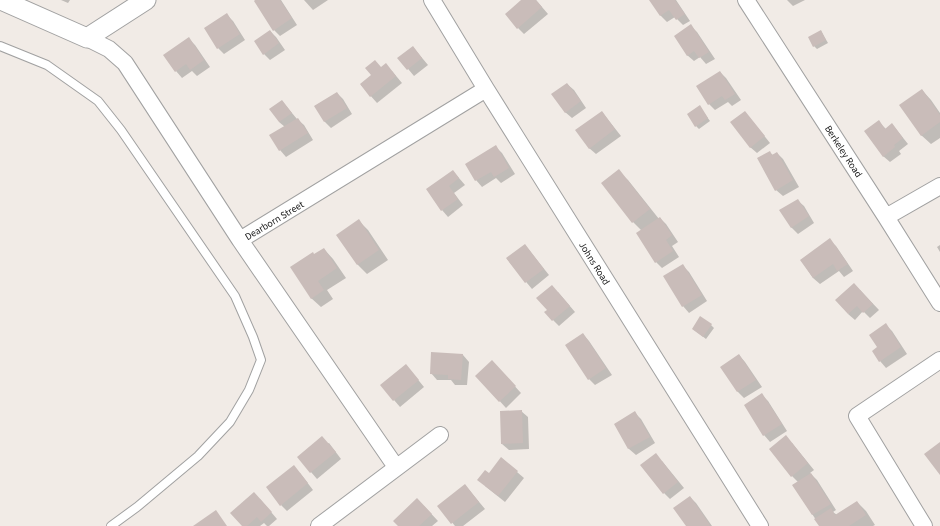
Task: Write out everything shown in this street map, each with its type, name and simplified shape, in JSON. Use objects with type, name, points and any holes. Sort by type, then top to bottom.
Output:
[{"type":"street","points":[[2,0],[87,38],[146,0]]},
{"type":"street","name":"Johns Road","points":[[432,0],[486,89],[760,526]]},
{"type":"street","name":"Berkeley Road","points":[[746,0],[940,303]]},
{"type":"street","name":"Dearborn Street","points":[[87,38],[109,49],[125,63],[240,240],[486,89]]},
{"type":"street","points":[[886,217],[940,186]]},
{"type":"street","points":[[240,240],[396,468]]},
{"type":"street","points":[[924,526],[856,416],[940,360]]},
{"type":"street","points":[[319,526],[440,436]]},
{"type":"lane","points":[[0,46],[47,66],[98,101],[121,130],[235,296],[253,337],[261,360],[249,390],[230,422],[198,456],[137,507],[111,526]]},
{"type":"building","points":[[280,0],[292,18],[273,31],[254,1]]},
{"type":"building","points":[[521,0],[536,0],[542,7],[517,29],[505,14]]},
{"type":"building","points":[[649,0],[675,0],[685,14],[676,20],[669,10],[660,16]]},
{"type":"building","points":[[227,13],[240,34],[217,49],[204,28]]},
{"type":"building","points":[[691,24],[709,52],[699,58],[694,51],[687,56],[674,36]]},
{"type":"building","points":[[270,30],[279,43],[263,55],[254,41]]},
{"type":"building","points":[[821,30],[826,40],[813,47],[808,37]]},
{"type":"building","points":[[189,37],[204,60],[190,70],[186,64],[175,72],[163,55]]},
{"type":"building","points":[[413,46],[422,58],[407,70],[397,58]]},
{"type":"building","points":[[375,60],[381,67],[386,63],[396,76],[370,97],[360,84],[371,75],[365,68]]},
{"type":"building","points":[[720,71],[735,94],[725,100],[722,96],[708,105],[696,86]]},
{"type":"building","points":[[567,83],[581,101],[565,113],[551,94]]},
{"type":"building","points":[[922,89],[940,115],[940,122],[921,136],[899,105]]},
{"type":"building","points":[[337,92],[347,108],[324,122],[314,106]]},
{"type":"building","points":[[282,100],[292,113],[279,122],[269,109]]},
{"type":"building","points":[[700,105],[708,118],[695,127],[687,114]]},
{"type":"building","points":[[602,111],[615,129],[589,149],[575,130]]},
{"type":"building","points":[[745,111],[765,136],[750,148],[730,122]]},
{"type":"building","points":[[298,118],[308,133],[279,151],[269,135]]},
{"type":"building","points":[[879,120],[885,129],[892,123],[903,138],[883,157],[864,131]]},
{"type":"building","points":[[496,145],[509,168],[494,177],[491,172],[475,181],[465,164]]},
{"type":"building","points":[[770,151],[772,155],[777,152],[793,180],[775,191],[757,158]]},
{"type":"building","points":[[619,169],[650,209],[632,223],[601,183]]},
{"type":"building","points":[[453,170],[459,178],[449,186],[458,199],[441,211],[426,189]]},
{"type":"building","points":[[798,199],[809,216],[791,228],[779,210]]},
{"type":"building","points":[[660,217],[672,235],[666,240],[673,251],[655,263],[636,233]]},
{"type":"building","points":[[359,219],[379,250],[357,265],[336,235]]},
{"type":"building","points":[[830,238],[848,264],[837,271],[833,264],[813,278],[800,260]]},
{"type":"building","points":[[525,244],[544,269],[525,283],[506,258]]},
{"type":"building","points":[[324,248],[337,268],[318,281],[324,290],[311,299],[290,267],[313,252],[314,254]]},
{"type":"building","points":[[683,264],[702,295],[682,307],[663,276]]},
{"type":"building","points":[[854,283],[873,304],[863,313],[857,306],[848,314],[835,300]]},
{"type":"building","points":[[552,285],[570,306],[552,321],[544,312],[547,310],[536,298]]},
{"type":"building","points":[[700,316],[712,324],[703,337],[692,329]]},
{"type":"building","points":[[886,323],[901,347],[879,362],[872,351],[877,347],[869,335]]},
{"type":"building","points":[[583,333],[606,368],[588,380],[565,345]]},
{"type":"building","points":[[431,352],[463,354],[461,380],[448,379],[448,375],[430,374]]},
{"type":"building","points":[[739,354],[756,380],[737,392],[720,367]]},
{"type":"building","points":[[492,360],[516,386],[499,402],[475,376]]},
{"type":"building","points":[[406,364],[419,380],[393,401],[380,385]]},
{"type":"building","points":[[762,393],[782,424],[763,436],[744,405]]},
{"type":"building","points":[[522,410],[523,443],[501,444],[500,411]]},
{"type":"building","points":[[635,411],[650,437],[628,449],[614,424]]},
{"type":"building","points":[[786,435],[808,463],[791,477],[769,449]]},
{"type":"building","points":[[322,436],[336,452],[310,473],[297,457]]},
{"type":"building","points":[[940,442],[940,475],[924,454]]},
{"type":"building","points":[[656,453],[678,482],[663,494],[640,465]]},
{"type":"building","points":[[501,457],[518,471],[498,496],[477,480],[485,470],[489,473]]},
{"type":"building","points":[[294,465],[308,483],[280,506],[266,487]]},
{"type":"building","points":[[811,473],[831,504],[812,515],[792,485]]},
{"type":"building","points":[[465,484],[479,502],[451,524],[437,506]]},
{"type":"building","points":[[254,492],[272,512],[261,522],[257,517],[247,526],[242,526],[230,513]]},
{"type":"building","points":[[690,496],[710,525],[709,526],[686,526],[673,508]]},
{"type":"building","points":[[417,498],[432,514],[419,526],[398,526],[393,521]]},
{"type":"building","points":[[857,501],[866,515],[849,526],[819,526],[814,519],[831,508],[835,515]]},
{"type":"building","points":[[216,510],[227,526],[193,526]]}]
